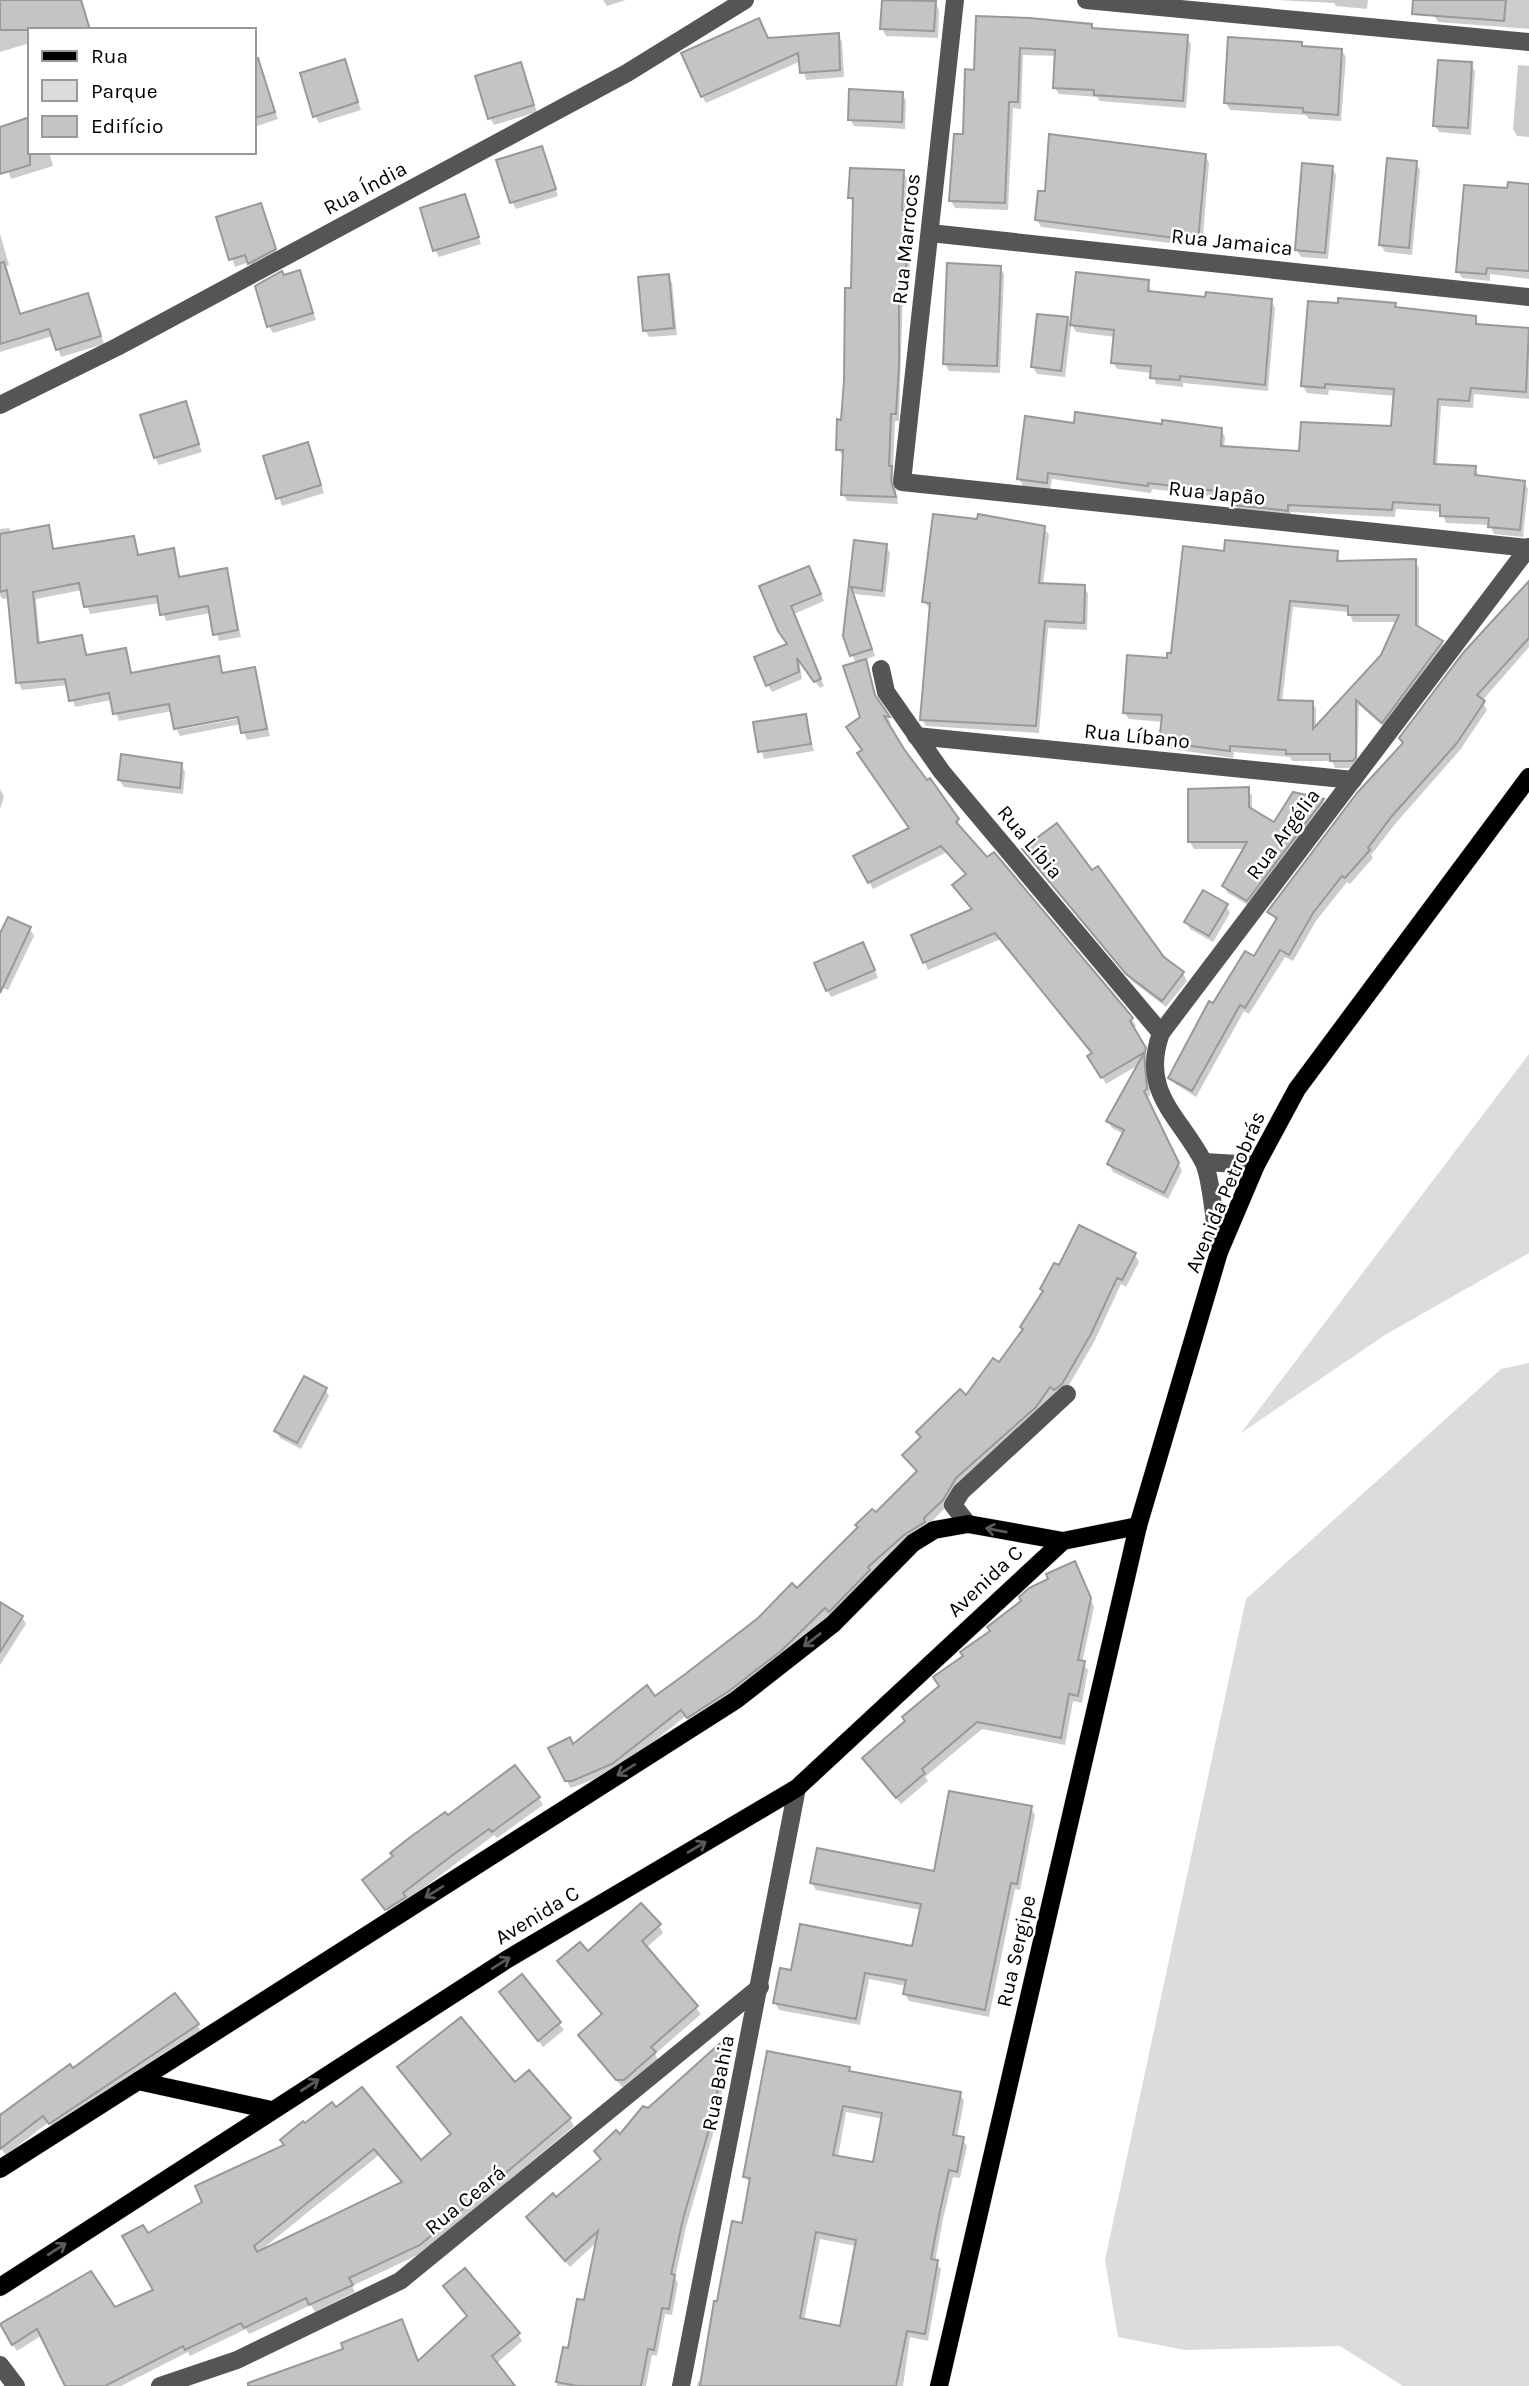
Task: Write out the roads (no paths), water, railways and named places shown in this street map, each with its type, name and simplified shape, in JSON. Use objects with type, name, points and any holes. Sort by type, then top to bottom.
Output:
[{"type":"main road","name":"Avenida Petrobrás","points":[[1138,1526],[1219,1252],[1256,1165],[1297,1089],[1529,777]]},
{"type":"main road","name":"Avenida C","points":[[0,2169],[736,1700],[833,1624],[913,1543],[934,1530],[968,1524],[1063,1541],[1138,1526]]},
{"type":"main road","name":"Rua Sergipe","points":[[939,2386],[1138,1526]]},
{"type":"main road","name":"Avenida C","points":[[0,2287],[506,1960],[797,1787],[1063,1541]]},
{"type":"main road","points":[[138,2081],[271,2110]]},
{"type":"street","name":"Rua Índia","points":[[0,405],[129,341],[627,73],[745,0]]},
{"type":"street","name":"Rua Marrocos","points":[[902,482],[955,0]]},
{"type":"street","points":[[1086,0],[1529,42]]},
{"type":"street","name":"Rua Jamaica","points":[[930,233],[1529,297]]},
{"type":"street","name":"Rua Japão","points":[[902,482],[1529,547]]},
{"type":"street","name":"Rua Argélia","points":[[1219,1252],[1204,1162],[1166,1105],[1153,1075],[1154,1053],[1161,1033],[1529,547]]},
{"type":"street","name":"Rua Líbia","points":[[881,669],[886,692],[942,772],[1161,1033]]},
{"type":"street","name":"Rua Líbano","points":[[916,736],[1353,780]]},
{"type":"street","points":[[1204,1162],[1256,1165]]},
{"type":"street","points":[[968,1524],[953,1505],[961,1492],[1067,1394]]},
{"type":"street","name":"Rua Bahia","points":[[681,2386],[797,1787]]},
{"type":"street","name":"Rua Ceará","points":[[160,2386],[237,2360],[400,2281],[760,1987]]},
{"type":"street","points":[[0,2365],[16,2386]]}]
